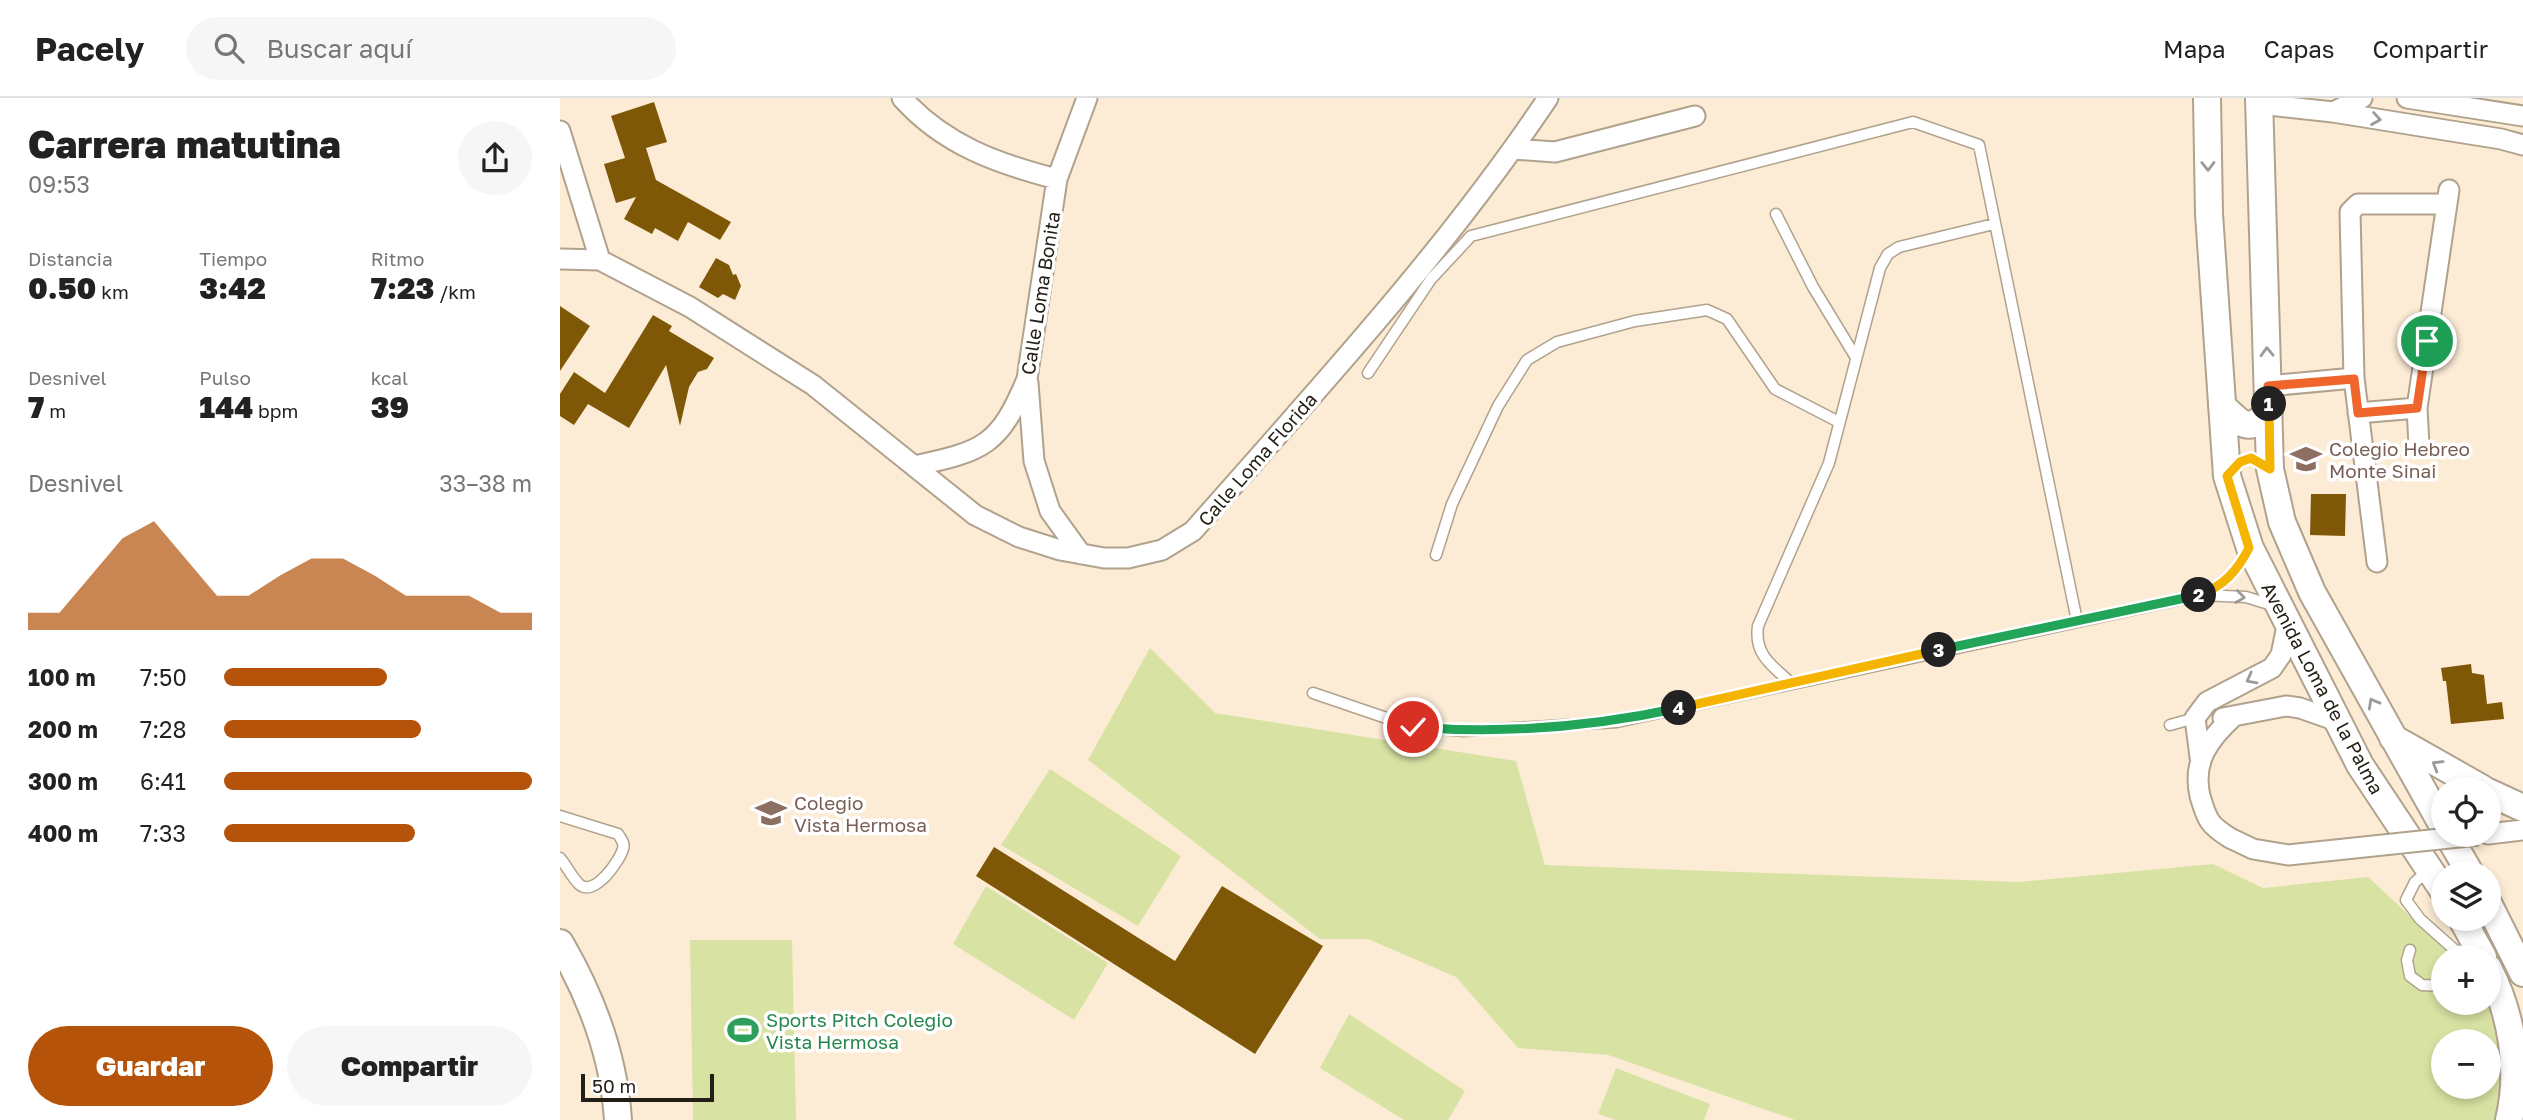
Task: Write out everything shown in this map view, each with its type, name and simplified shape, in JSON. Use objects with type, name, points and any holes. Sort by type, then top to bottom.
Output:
[{"type":"main road","name":"Avenida Loma de la Palma","points":[[2207,98],[2209,214],[2227,476],[2249,548],[2282,617],[2360,765],[2431,872]]},
{"type":"main road","name":"Avenida Loma de la Palma","points":[[2260,101],[2270,469],[2282,522],[2312,592],[2431,805]]},
{"type":"main road","points":[[2222,406],[2243,425],[2250,426],[2258,423],[2268,398]]},
{"type":"main road","points":[[2227,476],[2240,462],[2251,458],[2270,469]]},
{"type":"main road","points":[[2393,738],[2462,777]]},
{"type":"main road","points":[[2501,798],[2523,807]]},
{"type":"main road","points":[[2501,924],[2521,957]]},
{"type":"main road","points":[[564,957],[595,1010],[607,1051],[618,1120]]},
{"type":"main road","points":[[2501,999],[2513,1048],[2514,1100],[2510,1120]]},
{"type":"street","points":[[902,98],[921,120],[961,146],[1005,166],[1057,180]]},
{"type":"street","name":"Calle Loma Bonita","points":[[914,466],[959,456],[983,446],[1001,431],[1027,379],[1057,180],[1087,98]]},
{"type":"street","name":"Calle Loma Florida","points":[[560,259],[600,260],[690,307],[813,386],[975,515],[1019,537],[1081,554],[1128,558],[1162,550],[1193,531],[1359,341],[1514,149],[1548,98]]},
{"type":"street","points":[[2333,113],[2362,98]]},
{"type":"street","points":[[2407,98],[2523,116]]},
{"type":"street","points":[[2260,101],[2523,145]]},
{"type":"street","points":[[2452,131],[2459,106]]},
{"type":"street","points":[[1514,149],[1555,152],[1695,116]]},
{"type":"street","points":[[560,131],[600,260]]},
{"type":"street","points":[[2377,562],[2354,379],[2350,212],[2357,204],[2448,197],[2417,408],[2419,445]]},
{"type":"street","points":[[1027,379],[1034,461],[1050,511],[1081,554]]},
{"type":"street","points":[[2268,398],[2354,379]]},
{"type":"street","points":[[2358,413],[2417,408]]},
{"type":"street","points":[[2282,617],[2281,655],[2272,668],[2207,702],[2194,718],[2200,757],[2196,779],[2212,827],[2253,849],[2288,855],[2431,840]]},
{"type":"street","points":[[2194,718],[2204,721],[2286,706],[2337,721]]},
{"type":"street","points":[[2200,757],[2215,733],[2234,716]]},
{"type":"lane","points":[[1368,373],[1432,279],[1471,236],[1913,122],[1979,145],[2077,621]]},
{"type":"lane","points":[[1776,214],[1813,287],[1855,356]]},
{"type":"lane","points":[[1790,682],[1766,661],[1758,648],[1758,626],[1829,463],[1880,268],[1888,254],[1899,247],[1994,224]]},
{"type":"lane","points":[[1436,555],[1462,479],[1498,406],[1527,360],[1557,342],[1635,321],[1707,310],[1727,318],[1775,389],[1839,422]]},
{"type":"lane","points":[[2202,595],[2225,582],[2237,570],[2249,548]]},
{"type":"lane","points":[[1313,693],[1413,727],[1464,731],[1617,722],[1790,682],[2202,595],[2246,597],[2282,617]]},
{"type":"lane","points":[[2171,725],[2194,718]]},
{"type":"lane","points":[[560,816],[618,834],[623,842],[623,850],[599,885],[590,888],[580,885],[560,858]]},
{"type":"lane","points":[[2431,880],[2414,882],[2406,900],[2431,929]]},
{"type":"lane","points":[[2433,931],[2448,945]]},
{"type":"lane","points":[[2410,950],[2407,960],[2410,976],[2422,985],[2431,985]]},
{"type":"green space","points":[[1150,648],[1215,713],[1516,761],[1545,865],[2018,882],[2213,864],[2263,888],[2368,877],[2441,945],[2431,945],[2431,1015],[2501,1015],[2501,1009],[2523,1034],[2523,1120],[1795,1120],[1608,1055],[1518,1048],[1456,977],[1368,939],[1320,939],[1088,760]]},
{"type":"green space","points":[[1050,769],[1181,856],[1138,926],[1001,845]]},
{"type":"green space","points":[[986,886],[1108,963],[1074,1020],[953,944]]},
{"type":"green space","name":"Sports Pitch Colegio Vista Hermosa","points":[[690,940],[792,940],[796,1120],[693,1120]]},
{"type":"green space","points":[[1349,1014],[1465,1091],[1448,1120],[1404,1120],[1320,1068]]},
{"type":"green space","points":[[1616,1068],[1710,1104],[1704,1120],[1616,1120],[1598,1114]]},
{"type":"building","points":[[654,102],[667,142],[646,148],[656,180],[731,222],[720,240],[688,222],[678,241],[655,228],[652,234],[624,219],[636,197],[616,203],[604,164],[625,158],[611,116]]},
{"type":"building","points":[[716,258],[729,265],[733,275],[736,274],[741,286],[735,300],[723,294],[718,298],[699,287]]},
{"type":"building","points":[[560,306],[590,326],[560,371]]},
{"type":"building","points":[[653,315],[672,326],[669,331],[714,358],[707,369],[698,372],[689,387],[680,426],[666,365],[629,428],[588,404],[574,425],[560,416],[560,394],[574,372],[605,393]]},
{"type":"building","points":[[2311,494],[2346,494],[2345,536],[2310,535]]},
{"type":"building","points":[[2471,664],[2472,673],[2484,675],[2487,704],[2502,702],[2504,719],[2451,724],[2446,681],[2443,681],[2441,668]]},
{"type":"building","points":[[994,847],[1175,961],[1222,886],[1323,946],[1255,1054],[976,876]]},
{"type":"place","name":"Colegio Hebreo Monte Sinai","points":[[2306,459]]},
{"type":"place","name":"Colegio Vista Hermosa","points":[[771,813]]},
{"type":"place","name":"Sports Pitch Colegio Vista Hermosa","points":[[743,1030]]},
{"type":"route","points":[[1413,727],[1464,731],[1617,722],[1790,682],[2202,595],[2225,582],[2237,570],[2249,548],[2227,476],[2240,462],[2251,458],[2270,469],[2268,386],[2354,379],[2358,413],[2417,408],[2427,341]]}]
